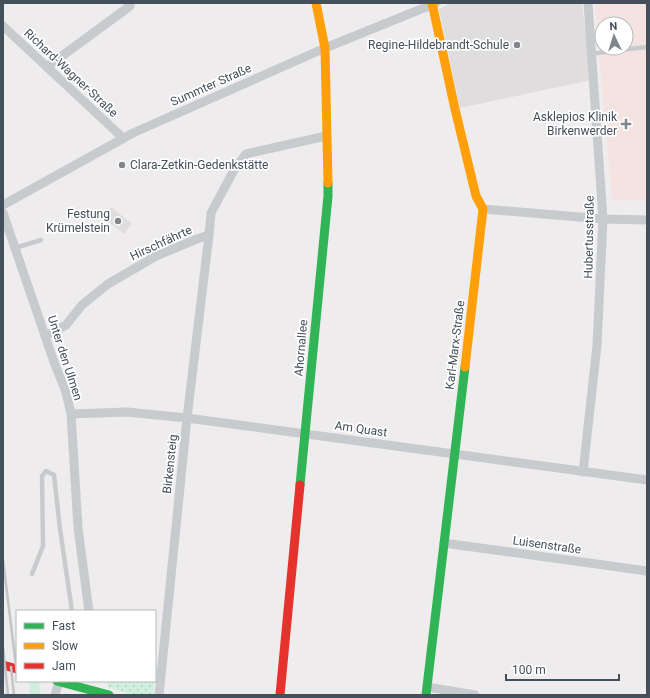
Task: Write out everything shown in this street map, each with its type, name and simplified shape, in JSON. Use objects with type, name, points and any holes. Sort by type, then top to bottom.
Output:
[{"type":"street","name":"Ahornallee","points":[[280,695],[328,196],[325,48],[316,3]]},
{"type":"street","name":"Hubertusstraße","points":[[583,472],[597,345],[603,219],[588,3]]},
{"type":"street","points":[[47,67],[132,4]]},
{"type":"street","name":"Summter Straße","points":[[3,205],[124,138],[325,48],[433,4]]},
{"type":"street","points":[[433,4],[476,196],[483,209],[603,219],[647,220]]},
{"type":"street","name":"Richard-Wagner-Straße","points":[[3,26],[124,138]]},
{"type":"street","name":"Hirschfährte","points":[[45,336],[66,325],[82,305],[108,284],[156,256],[197,238],[209,235],[211,213],[234,170],[246,154],[326,136]]},
{"type":"street","name":"Karl-Marx-Straße","points":[[427,691],[483,209]]},
{"type":"street","name":"Unter den Ulmen","points":[[3,213],[45,336],[66,392],[71,414],[78,528],[89,610]]},
{"type":"street","name":"Birkensteig","points":[[159,695],[187,418],[209,235]]},
{"type":"street","name":"Am Quast","points":[[71,414],[127,412],[187,418],[647,480]]},
{"type":"street","name":"Luisenstraße","points":[[444,543],[647,571]]},
{"type":"street","points":[[3,665],[16,669]]},
{"type":"street","points":[[55,695],[58,682]]},
{"type":"street","points":[[66,682],[88,685],[109,695]]},
{"type":"street","points":[[427,691],[475,695]]},
{"type":"lane","points":[[592,54],[647,47]]},
{"type":"lane","points":[[15,248],[41,240]]},
{"type":"lane","points":[[32,574],[43,546],[42,476],[46,471],[54,475],[72,610]]},
{"type":"shaded area","name":"Regine-Hildebrandt-Schule","points":[[450,3],[582,3],[591,80],[460,108],[439,9]]},
{"type":"shaded area","name":"Asklepios Klinik Birkenwerder","points":[[595,3],[647,3],[647,200],[612,200],[600,56],[634,56],[634,16],[596,16]]},
{"type":"shaded area","name":"Festung Krümelstein","points":[[111,207],[132,224],[124,234],[103,217]]},
{"type":"green space","points":[[29,682],[39,682],[40,695],[30,695]]},
{"type":"green space","points":[[107,682],[154,682],[153,695],[135,695],[108,687]]},
{"type":"railway","points":[[3,560],[16,666]]},
{"type":"railway","points":[[3,647],[8,695]]},
{"type":"railway","points":[[11,667],[14,695]]},
{"type":"traffic: fast","points":[[300,485],[328,196],[328,183]]},
{"type":"traffic: fast","points":[[426,695],[465,367]]},
{"type":"traffic: fast","points":[[61,682],[109,695]]},
{"type":"traffic: slow","points":[[316,3],[325,48],[328,183]]},
{"type":"traffic: slow","points":[[432,3],[476,196],[483,209],[465,367]]},
{"type":"traffic: jam","points":[[280,695],[300,485]]},
{"type":"traffic: jam","points":[[3,665],[16,669]]},
{"type":"place","name":"Regine-Hildebrandt-Schule","points":[[517,45]]},
{"type":"place","name":"Asklepios Klinik Birkenwerder","points":[[626,124]]},
{"type":"place","name":"Clara-Zetkin-Gedenkstätte","points":[[122,165]]},
{"type":"place","name":"Festung Krümelstein","points":[[118,221]]}]
